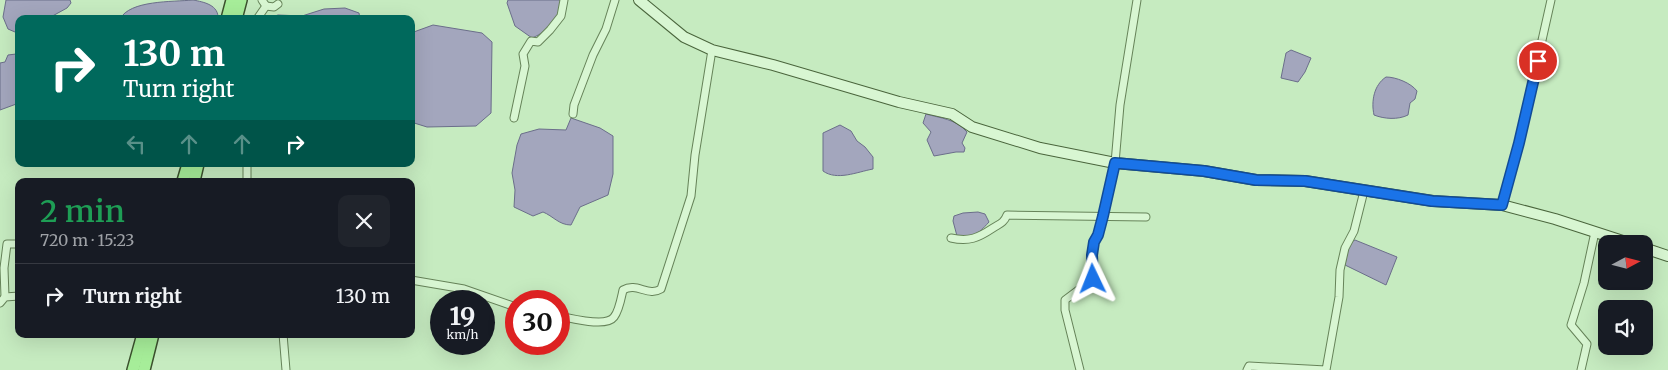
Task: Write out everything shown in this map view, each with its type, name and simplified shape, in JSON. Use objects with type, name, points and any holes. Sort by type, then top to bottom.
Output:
[{"type":"main road","points":[[228,15],[232,0]]},
{"type":"main road","points":[[237,15],[241,0]]},
{"type":"main road","points":[[639,0],[684,37],[712,50],[773,65],[899,102],[952,114],[972,127],[1040,148],[1115,163],[1204,171],[1256,180],[1305,181],[1432,201],[1502,205],[1556,219],[1604,235]]},
{"type":"main road","points":[[1653,251],[1668,256]]},
{"type":"main road","points":[[133,370],[142,338]]},
{"type":"main road","points":[[144,370],[152,338]]},
{"type":"street","points":[[514,118],[525,66],[523,54],[531,41],[538,42],[561,16],[564,0]]},
{"type":"street","points":[[573,114],[574,105],[593,55],[606,29],[615,0]]},
{"type":"street","points":[[1080,370],[1065,310],[1065,300],[1093,279],[1092,255],[1094,242],[1098,235],[1115,163],[1120,105],[1137,0]]},
{"type":"street","points":[[1502,205],[1519,143],[1551,0]]},
{"type":"street","points":[[259,15],[264,3],[274,7],[278,4]]},
{"type":"street","points":[[570,318],[602,323],[610,321],[615,316],[623,290],[639,288],[647,292],[656,292],[661,289],[691,196],[695,155],[712,50]]},
{"type":"street","points":[[1246,370],[1249,366],[1326,370],[1339,297],[1340,270],[1345,248],[1354,230],[1364,191]]},
{"type":"street","points":[[951,238],[962,240],[981,237],[1005,222],[1008,215],[1146,217]]},
{"type":"street","points":[[1581,370],[1587,344],[1571,325],[1584,283],[1595,232]]},
{"type":"street","points":[[0,303],[5,297],[4,268],[7,244],[15,244]]},
{"type":"street","points":[[415,281],[464,289],[505,303]]},
{"type":"street","points":[[5,297],[15,296]]},
{"type":"street","points":[[283,338],[286,370]]},
{"type":"water","points":[[6,0],[70,0],[71,3],[67,8],[54,15],[15,15],[15,32],[8,29],[3,17]]},
{"type":"water","points":[[193,0],[206,3],[216,10],[218,15],[123,15],[133,8],[142,5]]},
{"type":"water","points":[[508,0],[561,0],[556,18],[544,32],[532,38],[515,26],[507,3]]},
{"type":"water","points":[[345,8],[359,13],[359,15],[305,15],[324,9]]},
{"type":"water","points":[[433,25],[482,33],[492,42],[491,113],[476,126],[427,127],[415,123],[415,32]]},
{"type":"water","points":[[1291,50],[1311,58],[1298,82],[1281,78],[1286,53]]},
{"type":"water","points":[[15,54],[15,104],[0,110],[0,63],[5,62],[8,55]]},
{"type":"water","points":[[1386,77],[1403,81],[1417,91],[1415,99],[1410,103],[1408,115],[1400,118],[1391,118],[1374,115],[1374,94],[1379,84]]},
{"type":"water","points":[[926,114],[958,124],[967,132],[962,143],[965,148],[964,152],[934,156],[927,140],[931,132],[923,123]]},
{"type":"water","points":[[571,118],[600,128],[613,136],[613,174],[608,195],[580,207],[571,225],[567,225],[543,212],[533,216],[514,207],[515,190],[512,173],[521,134],[539,129],[566,130]]},
{"type":"water","points":[[840,125],[851,131],[857,141],[873,157],[873,169],[841,176],[823,171],[823,133]]},
{"type":"water","points":[[978,212],[985,214],[989,222],[975,234],[957,236],[953,221],[954,216]]},
{"type":"water","points":[[1355,240],[1397,257],[1386,285],[1345,265],[1349,243]]},
{"type":"route","points":[[1093,279],[1092,255],[1094,242],[1098,235],[1115,163],[1204,171],[1256,180],[1305,181],[1432,201],[1502,205],[1538,61]]}]
